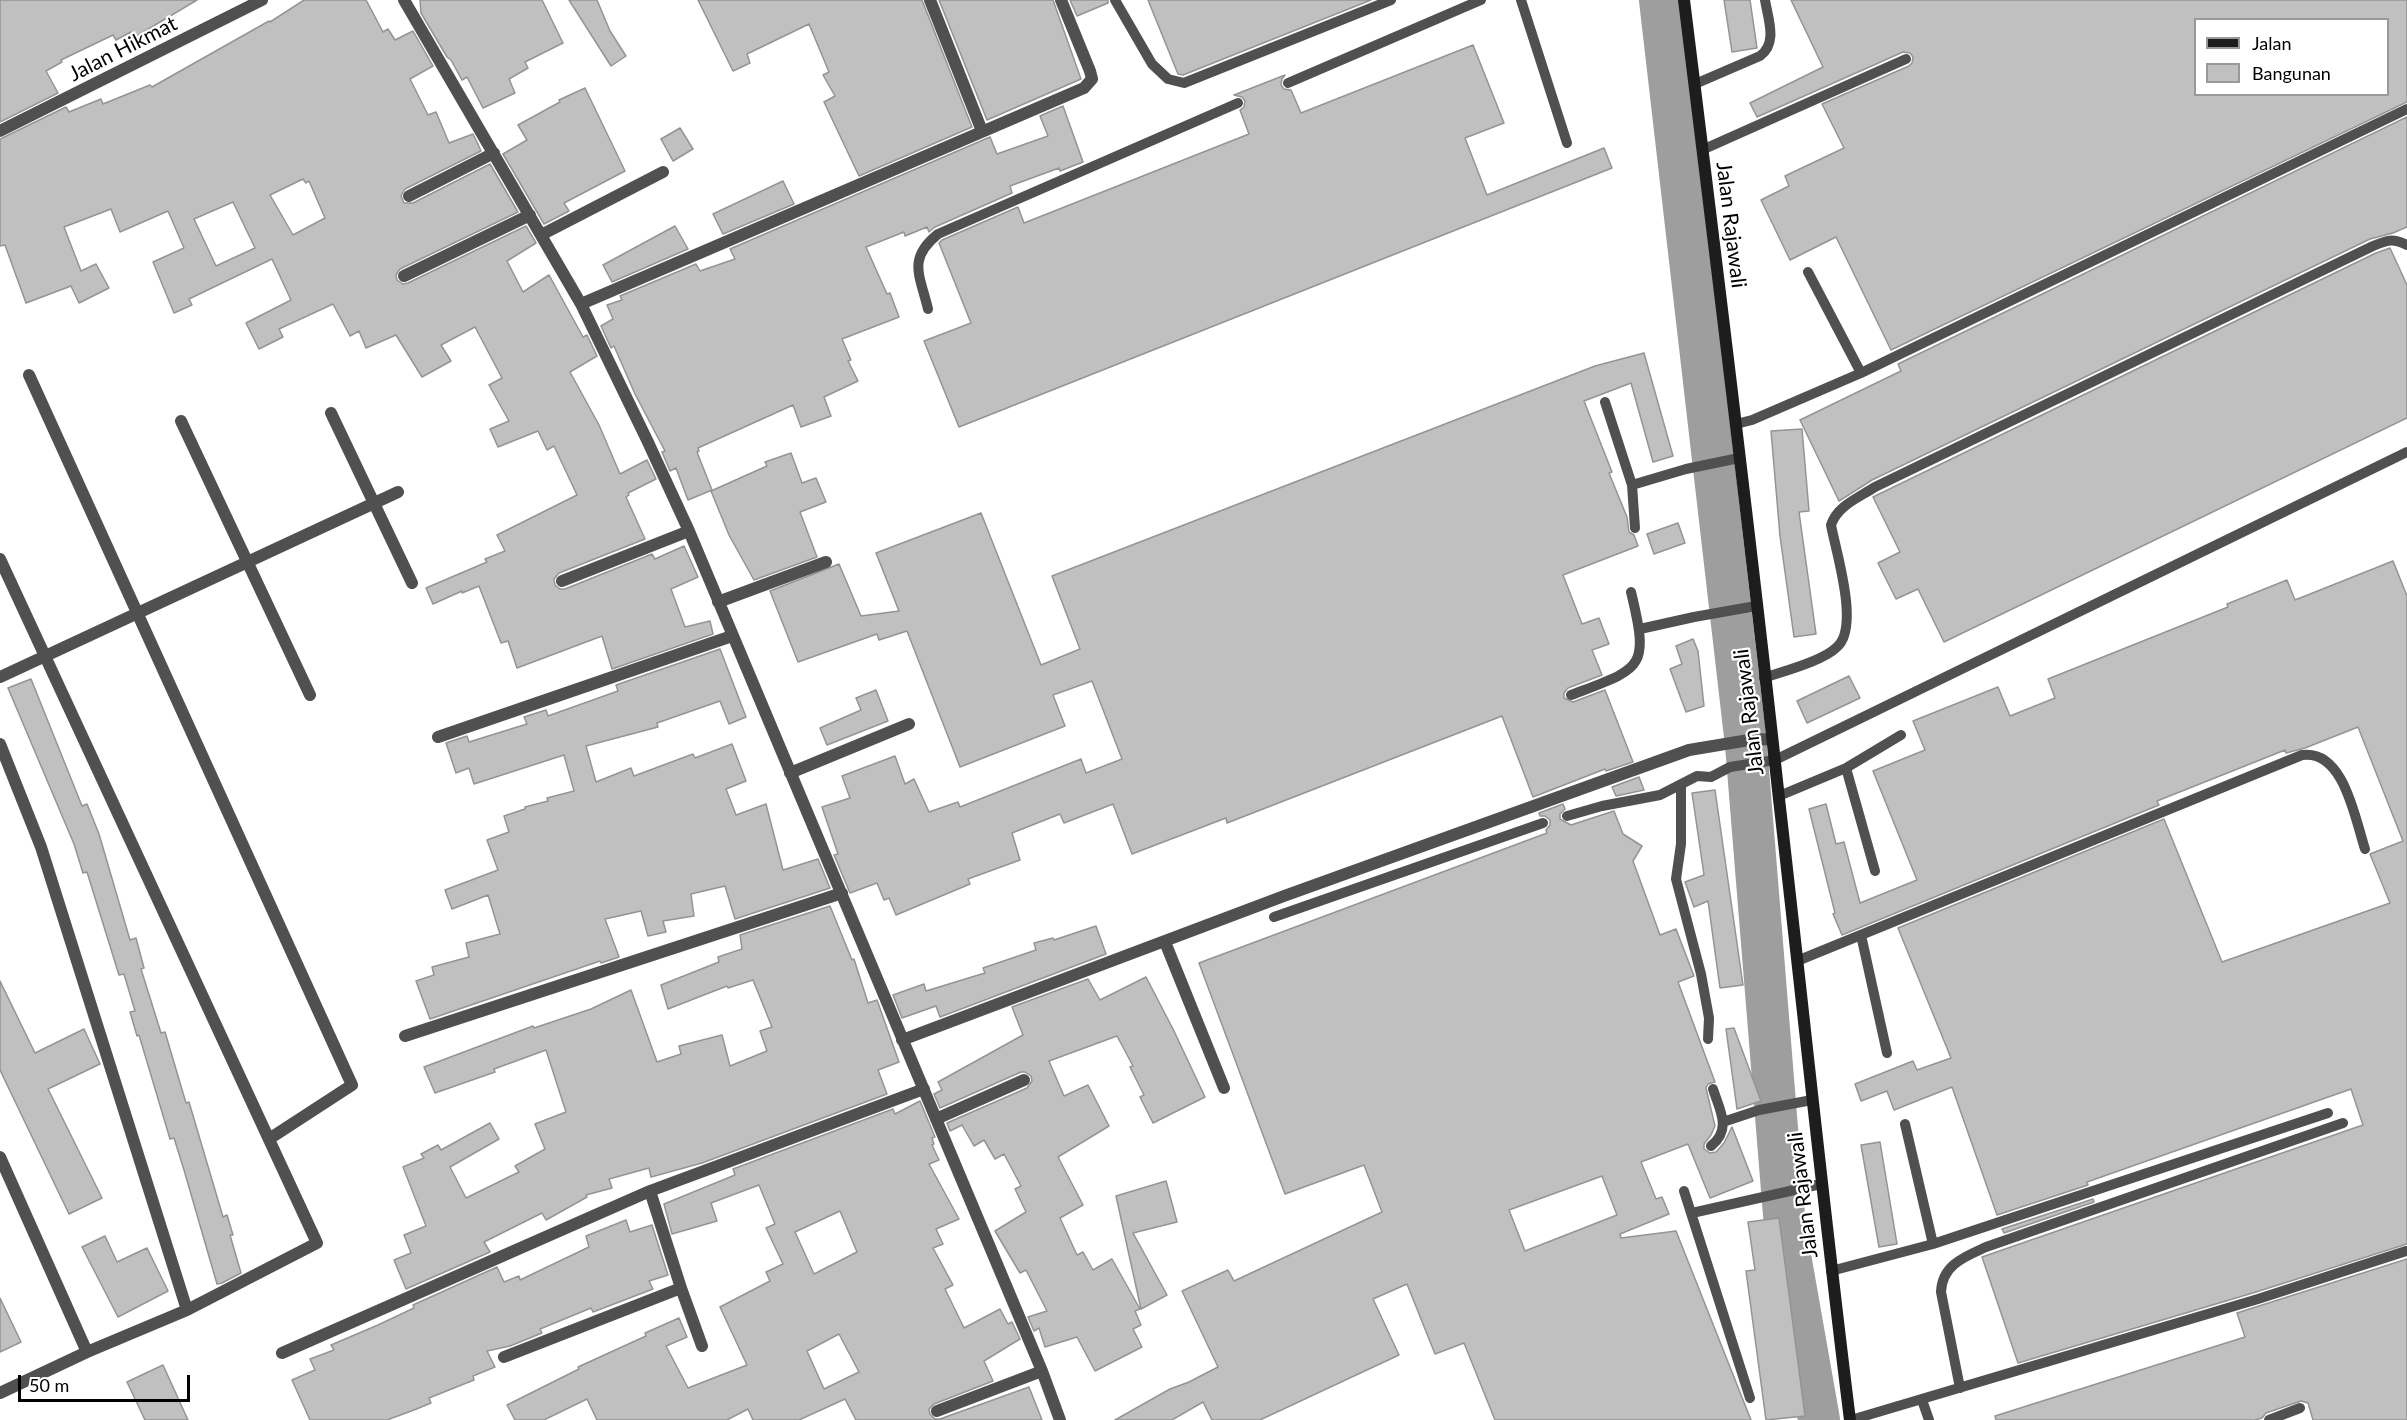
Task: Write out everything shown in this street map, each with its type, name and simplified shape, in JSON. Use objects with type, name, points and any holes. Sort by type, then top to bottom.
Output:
[{"type":"street","name":"Jalan Hikmat","points":[[0,131],[262,0]]},
{"type":"street","points":[[404,0],[581,304],[689,531],[1042,1371],[1060,1420]]},
{"type":"street","points":[[930,0],[982,131]]},
{"type":"street","points":[[581,304],[1084,88],[1092,80],[1061,0]]},
{"type":"street","name":"Jalan Rajawali","points":[[1684,0],[1736,424],[1821,1184],[1850,1420]]},
{"type":"street","points":[[409,196],[494,153]]},
{"type":"street","points":[[541,235],[663,172]]},
{"type":"street","points":[[404,276],[530,215]]},
{"type":"street","points":[[29,375],[352,1084],[269,1139]]},
{"type":"street","points":[[331,413],[412,583]]},
{"type":"street","points":[[181,421],[310,695]]},
{"type":"street","points":[[0,677],[398,492]]},
{"type":"street","points":[[562,581],[689,531]]},
{"type":"street","points":[[0,559],[317,1243],[187,1310],[87,1352],[0,1393]]},
{"type":"street","points":[[718,602],[826,562]]},
{"type":"street","points":[[438,737],[732,636]]},
{"type":"street","points":[[790,773],[909,724]]},
{"type":"street","points":[[902,1040],[1284,896],[1689,750],[1749,740],[1772,739]]},
{"type":"street","points":[[0,744],[41,847],[187,1310]]},
{"type":"street","points":[[405,1036],[842,892]]},
{"type":"street","points":[[1165,942],[1224,1089]]},
{"type":"street","points":[[936,1119],[1024,1080]]},
{"type":"street","points":[[282,1353],[650,1191],[924,1089]]},
{"type":"street","points":[[0,1156],[87,1352]]},
{"type":"street","points":[[650,1191],[702,1346]]},
{"type":"street","points":[[504,1357],[681,1288]]},
{"type":"street","points":[[937,1411],[1042,1371]]},
{"type":"lane","points":[[1115,0],[1152,64],[1168,79],[1184,83],[1391,0]]},
{"type":"lane","points":[[1288,82],[1481,0]]},
{"type":"lane","points":[[1521,0],[1567,143]]},
{"type":"lane","points":[[1695,84],[1760,56],[1767,50],[1771,37],[1766,0]]},
{"type":"lane","points":[[1702,150],[1906,59]]},
{"type":"lane","points":[[928,309],[918,264],[922,249],[938,234],[1238,103]]},
{"type":"lane","points":[[1736,424],[1752,420],[1861,373],[2407,109]]},
{"type":"lane","points":[[1764,678],[1813,660],[1837,648],[1843,639],[1847,625],[1846,601],[1831,525],[1834,516],[1843,507],[1875,488],[2373,246],[2386,240],[2396,239],[2407,246]]},
{"type":"lane","points":[[1808,272],[1861,373]]},
{"type":"lane","points":[[1605,402],[1632,485],[1635,528]]},
{"type":"lane","points":[[1567,816],[1602,806],[1660,795],[1697,776],[1711,777],[1730,767],[1775,760],[2407,452]]},
{"type":"lane","points":[[1632,485],[1686,469],[1739,459]]},
{"type":"lane","points":[[1571,695],[1620,676],[1632,668],[1639,658],[1640,629],[1631,592]]},
{"type":"lane","points":[[1640,629],[1756,606]]},
{"type":"lane","points":[[1779,796],[1846,768],[1901,735]]},
{"type":"lane","points":[[1797,961],[2302,755],[2314,753],[2326,759],[2336,769],[2365,849]]},
{"type":"lane","points":[[1846,768],[1875,870]]},
{"type":"lane","points":[[1681,786],[1681,844],[1676,879],[1701,974],[1709,1018],[1708,1039]]},
{"type":"lane","points":[[1275,917],[1543,823]]},
{"type":"lane","points":[[1861,935],[1887,1053]]},
{"type":"lane","points":[[1711,1146],[1720,1139],[1723,1122],[1713,1089]]},
{"type":"lane","points":[[1723,1122],[1759,1110],[1812,1100]]},
{"type":"lane","points":[[1831,1270],[1933,1244],[2328,1113]]},
{"type":"lane","points":[[1905,1124],[1933,1244]]},
{"type":"lane","points":[[1960,1388],[1941,1282],[1946,1270],[1962,1258],[1986,1247],[2343,1124]]},
{"type":"lane","points":[[1692,1213],[1821,1184]]},
{"type":"lane","points":[[1684,1191],[1750,1398]]},
{"type":"lane","points":[[1850,1420],[2258,1299],[2406,1251]]},
{"type":"lane","points":[[1922,1400],[1929,1420]]},
{"type":"lane","points":[[2269,1420],[2300,1408]]},
{"type":"building","points":[[0,0],[197,0],[135,37],[131,32],[116,40],[113,35],[61,60],[62,62],[46,71],[58,93],[0,122]]},
{"type":"building","points":[[304,0],[366,0],[383,32],[388,29],[395,40],[413,31],[433,66],[410,79],[428,115],[436,112],[449,143],[473,134],[481,151],[405,189],[401,196],[404,203],[413,203],[490,164],[518,212],[400,269],[396,275],[397,280],[403,284],[408,283],[526,226],[536,243],[507,261],[523,292],[549,275],[583,337],[587,335],[597,356],[570,372],[599,425],[620,474],[647,460],[656,479],[628,493],[626,497],[645,539],[559,573],[554,579],[555,585],[560,589],[565,589],[652,554],[655,559],[684,546],[698,577],[671,589],[685,627],[710,621],[713,634],[612,669],[602,636],[517,668],[508,641],[501,643],[479,586],[433,604],[426,588],[487,562],[485,559],[505,551],[497,535],[577,495],[554,446],[547,450],[538,431],[498,447],[490,429],[509,421],[489,385],[502,378],[475,327],[441,345],[451,361],[422,377],[396,335],[366,348],[359,331],[350,336],[333,304],[279,329],[283,337],[259,349],[246,323],[291,300],[272,259],[189,299],[192,305],[174,313],[153,262],[184,248],[168,211],[120,232],[111,209],[64,227],[81,271],[96,264],[109,288],[79,303],[71,286],[26,303],[5,245],[0,246],[0,139],[66,107],[69,112],[101,99],[103,104],[150,85],[152,87],[270,22]],"holes":[[[303,179],[306,183],[309,181],[325,218],[293,235],[270,195]],[[233,202],[255,248],[216,266],[194,219]]]},
{"type":"building","points":[[420,0],[542,0],[563,43],[525,62],[528,68],[509,79],[515,93],[483,108],[467,77],[462,80],[421,13]]},
{"type":"building","points":[[569,0],[597,0],[610,31],[626,56],[611,66]]},
{"type":"building","points":[[698,0],[922,0],[972,127],[859,176],[824,102],[835,96],[823,75],[829,72],[809,24],[747,54],[750,63],[733,71]]},
{"type":"building","points":[[939,0],[1053,0],[1081,79],[987,120]]},
{"type":"building","points":[[1070,0],[1108,0],[1108,3],[1077,16]]},
{"type":"building","points":[[1148,0],[1371,0],[1183,75],[1178,74]]},
{"type":"building","points":[[1724,0],[1750,0],[1757,48],[1732,52]]},
{"type":"building","points":[[1791,0],[2407,0],[2407,102],[1891,350],[1836,237],[1790,260],[1761,200],[1789,186],[1785,176],[1844,148],[1822,104],[1909,66],[1913,57],[1910,53],[1903,52],[1757,117],[1750,103],[1823,67]]},
{"type":"building","points":[[1473,45],[1504,123],[1465,138],[1487,195],[1604,148],[1612,168],[959,427],[924,341],[971,323],[939,243],[942,240],[1018,207],[1024,223],[1249,134],[1240,110],[1244,107],[1245,101],[1242,97],[1234,95],[1285,75],[1281,85],[1284,89],[1291,90],[1301,113]]},
{"type":"building","points":[[585,88],[625,171],[564,203],[569,211],[544,224],[503,154],[527,140],[518,125],[560,102],[559,100]]},
{"type":"building","points":[[1063,106],[1083,162],[1010,186],[1012,193],[935,227],[929,232],[927,227],[905,236],[904,232],[866,247],[887,294],[890,293],[899,317],[842,339],[851,360],[848,361],[858,381],[824,397],[831,416],[801,427],[793,405],[698,448],[697,452],[712,490],[688,500],[676,468],[670,471],[662,452],[665,451],[635,394],[614,346],[611,348],[601,326],[613,319],[607,305],[622,300],[620,296],[696,264],[700,271],[735,259],[730,249],[990,137],[997,154],[1048,136],[1040,116]]},
{"type":"building","points":[[2407,117],[2407,227],[2370,239],[1872,480],[1839,501],[1800,420],[1901,371],[1898,364]]},
{"type":"building","points":[[680,128],[693,149],[673,161],[661,139]]},
{"type":"building","points":[[783,181],[794,204],[723,234],[713,214]]},
{"type":"building","points":[[675,226],[688,249],[612,282],[603,265]]},
{"type":"building","points":[[2390,248],[2407,285],[2407,418],[1944,642],[1918,589],[1896,599],[1878,563],[1900,552],[1873,497]]},
{"type":"building","points":[[1644,353],[1673,456],[1653,462],[1631,383],[1584,401],[1612,472],[1609,473],[1627,517],[1629,532],[1634,535],[1638,546],[1563,575],[1582,624],[1599,618],[1609,644],[1592,650],[1602,675],[1568,688],[1564,693],[1564,698],[1573,702],[1605,690],[1633,762],[1606,771],[1605,769],[1533,797],[1502,716],[1227,823],[1226,818],[1132,854],[1113,804],[1064,823],[1060,814],[1012,833],[1020,860],[968,879],[970,884],[896,915],[889,898],[884,900],[877,883],[850,893],[834,855],[838,854],[822,807],[850,798],[842,776],[895,756],[905,784],[914,779],[929,812],[958,802],[960,807],[1081,759],[1086,773],[1122,759],[1092,681],[1053,695],[1065,726],[960,767],[907,631],[879,640],[877,634],[798,662],[770,591],[839,564],[861,616],[899,611],[876,553],[981,513],[1041,665],[1080,649],[1052,576],[1595,366]]},
{"type":"building","points":[[1802,429],[1809,511],[1799,512],[1816,634],[1794,637],[1780,536],[1771,431]]},
{"type":"building","points":[[791,453],[802,483],[816,478],[826,502],[800,512],[817,557],[754,580],[729,535],[711,491],[767,466],[765,462]]},
{"type":"building","points":[[1678,523],[1685,543],[1654,554],[1647,534]]},
{"type":"building","points":[[2393,561],[2407,596],[2407,1244],[2018,1363],[1982,1257],[2363,1125],[2351,1089],[2087,1182],[2088,1185],[1997,1215],[1952,1087],[1894,1110],[1887,1091],[1861,1101],[1855,1084],[1913,1061],[1917,1070],[1951,1058],[1898,928],[2164,819],[2222,962],[2390,903],[2370,854],[2403,841],[2358,727],[2305,748],[2286,753],[2285,750],[2157,801],[2159,805],[1842,935],[1833,914],[1835,913],[1809,809],[1826,804],[1836,844],[1844,842],[1860,903],[1917,880],[1873,771],[1925,750],[1913,721],[1998,687],[2010,716],[2055,698],[2048,679],[2228,607],[2227,604],[2287,580],[2295,600]]},
{"type":"building","points":[[1693,639],[1698,651],[1704,706],[1686,712],[1670,669],[1682,664],[1676,646]]},
{"type":"building","points":[[720,649],[746,717],[729,724],[720,701],[657,723],[658,727],[586,746],[596,782],[631,768],[634,776],[693,754],[695,758],[732,744],[746,781],[726,789],[736,815],[766,804],[783,870],[818,859],[830,888],[735,919],[725,886],[691,894],[694,916],[663,921],[666,932],[648,936],[641,911],[605,919],[619,957],[601,963],[600,961],[430,1019],[416,981],[434,975],[432,967],[469,957],[466,943],[500,934],[488,895],[452,909],[445,890],[498,870],[487,840],[509,832],[504,816],[548,801],[547,798],[574,791],[564,755],[474,784],[469,768],[456,773],[446,743],[467,736],[469,742],[527,724],[524,717],[546,710],[548,716],[618,691],[616,685]]},
{"type":"building","points":[[1849,676],[1860,698],[1807,723],[1797,701]]},
{"type":"building","points":[[31,679],[82,806],[87,804],[99,834],[130,940],[136,938],[144,968],[141,969],[161,1033],[165,1032],[186,1103],[189,1102],[223,1217],[227,1215],[241,1273],[222,1283],[217,1284],[174,1138],[170,1139],[139,1035],[137,1036],[130,1012],[135,1011],[124,974],[119,975],[87,872],[83,873],[74,844],[8,688]]},
{"type":"building","points":[[876,690],[888,721],[827,745],[820,728],[861,710],[856,698]]},
{"type":"building","points":[[1639,777],[1644,790],[1616,796],[1612,787]]},
{"type":"building","points":[[1715,790],[1743,985],[1720,988],[1708,901],[1694,907],[1685,882],[1704,875],[1692,793]]},
{"type":"building","points":[[1563,804],[1565,809],[1560,814],[1560,819],[1571,825],[1614,811],[1623,834],[1642,846],[1633,861],[1660,935],[1676,929],[1694,976],[1678,982],[1715,1082],[1708,1084],[1706,1088],[1715,1126],[1704,1144],[1704,1149],[1710,1153],[1716,1152],[1724,1143],[1732,1127],[1753,1181],[1710,1198],[1688,1144],[1641,1162],[1656,1199],[1662,1197],[1669,1214],[1620,1234],[1621,1238],[1676,1231],[1751,1420],[1495,1420],[1464,1343],[1435,1354],[1407,1284],[1373,1299],[1399,1355],[1260,1420],[1212,1420],[1203,1402],[1172,1420],[1115,1420],[1170,1389],[1218,1367],[1182,1291],[1228,1270],[1234,1281],[1382,1212],[1364,1165],[1285,1194],[1199,963],[1547,833],[1550,820],[1545,816],[1540,816],[1539,813]],"holes":[[[1602,1176],[1617,1215],[1525,1251],[1509,1210]]]},
{"type":"building","points":[[830,906],[852,960],[854,959],[868,1003],[877,1000],[899,1062],[878,1070],[887,1094],[702,1163],[651,1177],[649,1168],[609,1179],[612,1188],[586,1195],[587,1197],[546,1220],[542,1213],[484,1242],[490,1252],[406,1289],[394,1260],[411,1253],[404,1235],[426,1226],[403,1167],[424,1158],[421,1154],[438,1145],[441,1150],[490,1123],[499,1139],[450,1167],[466,1198],[519,1172],[515,1166],[545,1149],[535,1124],[566,1112],[546,1050],[494,1069],[495,1072],[435,1093],[424,1067],[533,1026],[534,1028],[591,1009],[631,990],[657,1062],[681,1054],[679,1046],[722,1035],[730,1066],[767,1051],[760,1031],[772,1027],[753,980],[728,988],[727,986],[668,1009],[661,985],[719,962],[718,957],[742,949],[740,935]]},
{"type":"building","points":[[1096,926],[1106,954],[940,1017],[936,1006],[902,1018],[893,995],[924,984],[926,991],[985,973],[983,968],[1036,950],[1034,943],[1053,938],[1054,940]]},
{"type":"building","points":[[1146,977],[1205,1097],[1153,1123],[1140,1097],[1144,1095],[1130,1067],[1133,1066],[1117,1036],[1049,1061],[1064,1096],[1088,1085],[1109,1126],[1058,1157],[1083,1205],[1060,1218],[1077,1255],[1083,1252],[1093,1270],[1112,1259],[1140,1309],[1135,1311],[1141,1325],[1133,1329],[1142,1347],[1095,1371],[1077,1337],[1045,1347],[1039,1328],[1034,1331],[1028,1317],[1047,1311],[1026,1270],[1020,1273],[995,1231],[1026,1212],[1015,1189],[1021,1186],[1004,1154],[995,1159],[984,1140],[974,1146],[962,1125],[950,1131],[947,1123],[1027,1088],[1032,1081],[1031,1076],[1021,1072],[940,1108],[934,1094],[942,1090],[938,1082],[1023,1035],[1012,1007],[1088,979],[1100,1000]]},
{"type":"building","points":[[0,981],[35,1053],[84,1029],[100,1064],[48,1089],[102,1198],[69,1214],[0,1070]]},
{"type":"building","points":[[1734,1028],[1761,1101],[1737,1109],[1726,1029]]},
{"type":"building","points":[[920,1101],[935,1137],[932,1138],[934,1144],[932,1145],[939,1160],[929,1164],[959,1219],[936,1229],[943,1244],[933,1248],[953,1285],[945,1289],[964,1328],[1000,1309],[1008,1324],[1012,1322],[1020,1339],[984,1361],[993,1381],[934,1404],[929,1409],[930,1414],[935,1419],[940,1419],[1029,1387],[1042,1420],[856,1420],[845,1399],[799,1420],[753,1420],[748,1409],[727,1420],[597,1420],[587,1399],[544,1420],[515,1420],[507,1405],[579,1369],[578,1367],[646,1336],[645,1333],[679,1318],[687,1337],[666,1346],[688,1388],[747,1365],[720,1307],[770,1281],[766,1272],[783,1264],[766,1228],[775,1224],[759,1185],[711,1203],[717,1221],[672,1234],[664,1204],[735,1175],[733,1169],[893,1109],[895,1114]],"holes":[[[840,1211],[857,1252],[814,1274],[795,1232]],[[839,1334],[859,1372],[824,1389],[807,1351]]]},
{"type":"building","points":[[1880,1142],[1897,1244],[1879,1247],[1861,1145]]},
{"type":"building","points":[[1166,1181],[1177,1222],[1133,1233],[1167,1295],[1141,1309],[1116,1196]]},
{"type":"building","points":[[2093,1199],[2094,1202],[2004,1233],[2002,1229]]},
{"type":"building","points":[[1779,1218],[1805,1416],[1766,1420],[1746,1271],[1755,1270],[1748,1222]]},
{"type":"building","points":[[626,1220],[630,1232],[652,1225],[668,1275],[649,1281],[653,1289],[593,1312],[591,1308],[540,1329],[542,1333],[510,1346],[487,1351],[495,1367],[473,1376],[474,1380],[429,1398],[431,1403],[414,1410],[387,1420],[310,1420],[292,1380],[315,1370],[310,1359],[334,1350],[331,1345],[378,1325],[414,1308],[413,1305],[497,1267],[504,1282],[519,1276],[520,1280],[589,1247],[586,1236]]},
{"type":"building","points":[[105,1236],[117,1262],[147,1248],[168,1291],[118,1317],[82,1247]]},
{"type":"building","points":[[2407,1259],[2407,1420],[2313,1420],[2308,1403],[2301,1401],[2266,1413],[2262,1418],[2255,1420],[1996,1420],[1995,1416],[2245,1337],[2237,1313]]},
{"type":"building","points":[[0,1298],[21,1342],[0,1352]]},
{"type":"building","points":[[163,1365],[188,1420],[145,1420],[127,1382]]},
{"type":"waterway","points":[[1660,0],[1746,745],[1785,1227],[1819,1420]]}]
